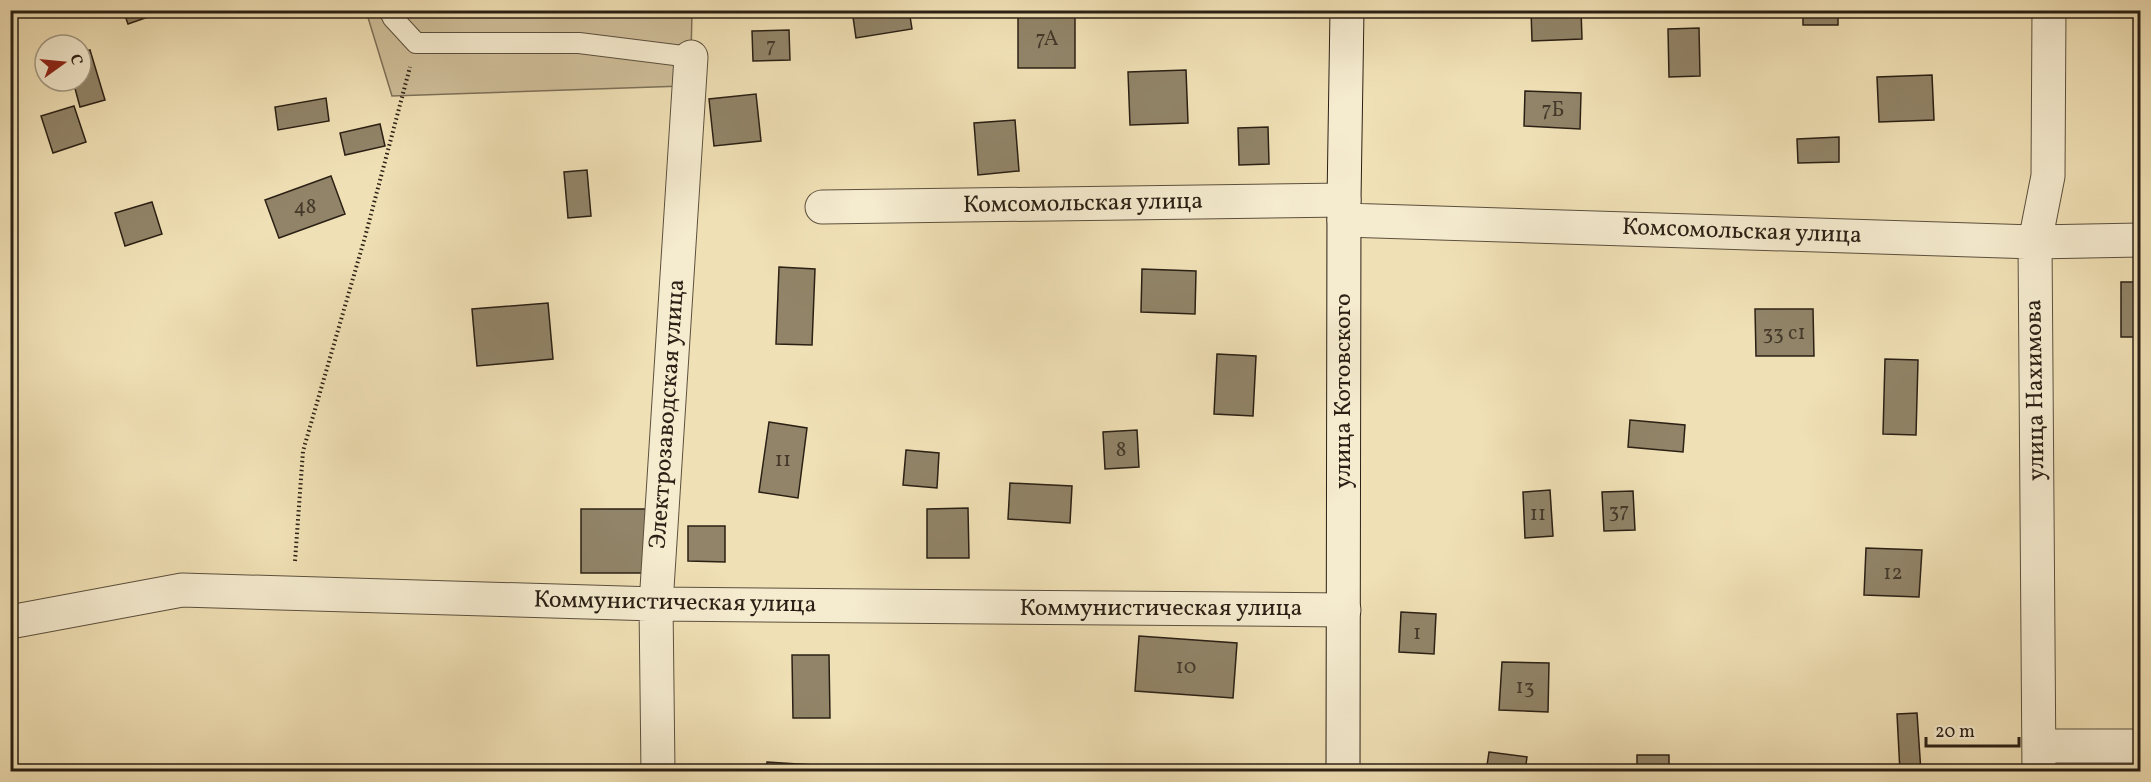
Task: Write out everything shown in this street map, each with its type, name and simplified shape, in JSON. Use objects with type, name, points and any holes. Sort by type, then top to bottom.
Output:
[{"type":"street","name":"улица Котовского","points":[[1343,771],[1344,210],[1347,10]]},
{"type":"street","name":"улица Нахимова","points":[[2039,759],[2035,242],[2048,176],[2049,10]]},
{"type":"street","name":"Электрозаводская улица","points":[[658,771],[656,604],[691,57]]},
{"type":"street","name":"Комсомольская улица","points":[[822,207],[1344,210],[2035,242],[2140,240]]},
{"type":"street","name":"Коммунистическая улица","points":[[10,622],[182,590],[656,604],[1344,610]]},
{"type":"street","points":[[2039,759],[2140,746]]},
{"type":"lane","points":[[389,10],[393,18],[416,43],[579,43],[691,57]]},
{"type":"path","points":[[294,571],[303,451],[365,237],[416,43]]},
{"type":"shaded area","points":[[366,11],[692,11],[691,57],[683,86],[392,96]]},
{"type":"building","points":[[123,10],[168,10],[128,24]]},
{"type":"building","points":[[852,10],[909,10],[912,29],[856,38]]},
{"type":"building","points":[[1018,10],[1075,10],[1075,68],[1018,68]]},
{"type":"building","points":[[1531,10],[1581,10],[1582,39],[1532,41]]},
{"type":"building","points":[[1803,10],[1838,10],[1838,25],[1803,25]]},
{"type":"building","points":[[1699,28],[1700,76],[1669,77],[1668,29]]},
{"type":"building","points":[[789,30],[790,60],[753,61],[752,31]]},
{"type":"building","points":[[93,60],[105,100],[80,107],[76,93],[93,93]]},
{"type":"building","points":[[1186,70],[1188,123],[1130,125],[1128,72]]},
{"type":"building","points":[[1932,75],[1934,120],[1879,122],[1877,77]]},
{"type":"building","points":[[1525,91],[1581,93],[1580,129],[1524,126]]},
{"type":"building","points":[[756,94],[761,141],[714,146],[709,99]]},
{"type":"building","points":[[326,98],[329,121],[278,130],[275,107]]},
{"type":"building","points":[[74,106],[86,142],[53,153],[41,116]]},
{"type":"building","points":[[1015,120],[1019,171],[978,175],[974,123]]},
{"type":"building","points":[[380,124],[385,146],[345,155],[340,133]]},
{"type":"building","points":[[1268,127],[1269,164],[1239,165],[1238,128]]},
{"type":"building","points":[[1839,137],[1839,162],[1798,163],[1797,139]]},
{"type":"building","points":[[587,170],[591,216],[568,218],[564,172]]},
{"type":"building","points":[[331,176],[345,214],[279,238],[265,200]]},
{"type":"building","points":[[152,202],[162,234],[125,246],[115,213]]},
{"type":"building","points":[[779,267],[815,269],[812,345],[776,344]]},
{"type":"building","points":[[1142,269],[1196,271],[1195,314],[1141,312]]},
{"type":"building","points":[[2121,282],[2140,282],[2140,337],[2121,337]]},
{"type":"building","points":[[548,303],[553,359],[477,366],[472,309]]},
{"type":"building","points":[[1755,309],[1813,309],[1814,356],[1756,356]]},
{"type":"building","points":[[1217,354],[1256,356],[1253,416],[1214,414]]},
{"type":"building","points":[[1885,359],[1918,360],[1916,435],[1883,434]]},
{"type":"building","points":[[1630,420],[1685,425],[1683,452],[1628,447]]},
{"type":"building","points":[[769,422],[807,428],[798,498],[759,492]]},
{"type":"building","points":[[1137,430],[1139,467],[1105,469],[1103,432]]},
{"type":"building","points":[[906,450],[939,453],[937,488],[903,485]]},
{"type":"building","points":[[1010,483],[1072,486],[1070,523],[1008,519]]},
{"type":"building","points":[[1550,490],[1553,536],[1525,538],[1523,492]]},
{"type":"building","points":[[1633,491],[1635,530],[1604,531],[1602,492]]},
{"type":"building","points":[[968,508],[969,558],[927,558],[927,509]]},
{"type":"building","points":[[581,509],[646,509],[646,573],[581,573]]},
{"type":"building","points":[[688,526],[725,526],[725,562],[688,561]]},
{"type":"building","points":[[1866,548],[1922,550],[1919,597],[1864,595]]},
{"type":"building","points":[[1401,612],[1436,614],[1434,654],[1399,652]]},
{"type":"building","points":[[1139,636],[1237,643],[1233,698],[1135,691]]},
{"type":"building","points":[[792,655],[829,655],[830,718],[793,718]]},
{"type":"building","points":[[1502,662],[1549,663],[1548,712],[1499,710]]},
{"type":"building","points":[[1917,713],[1921,772],[1900,772],[1897,714]]},
{"type":"building","points":[[1489,752],[1527,757],[1525,772],[1486,772]]},
{"type":"building","points":[[1637,755],[1669,755],[1669,772],[1637,772]]},
{"type":"building","points":[[767,762],[814,765],[813,772],[766,772]]}]
